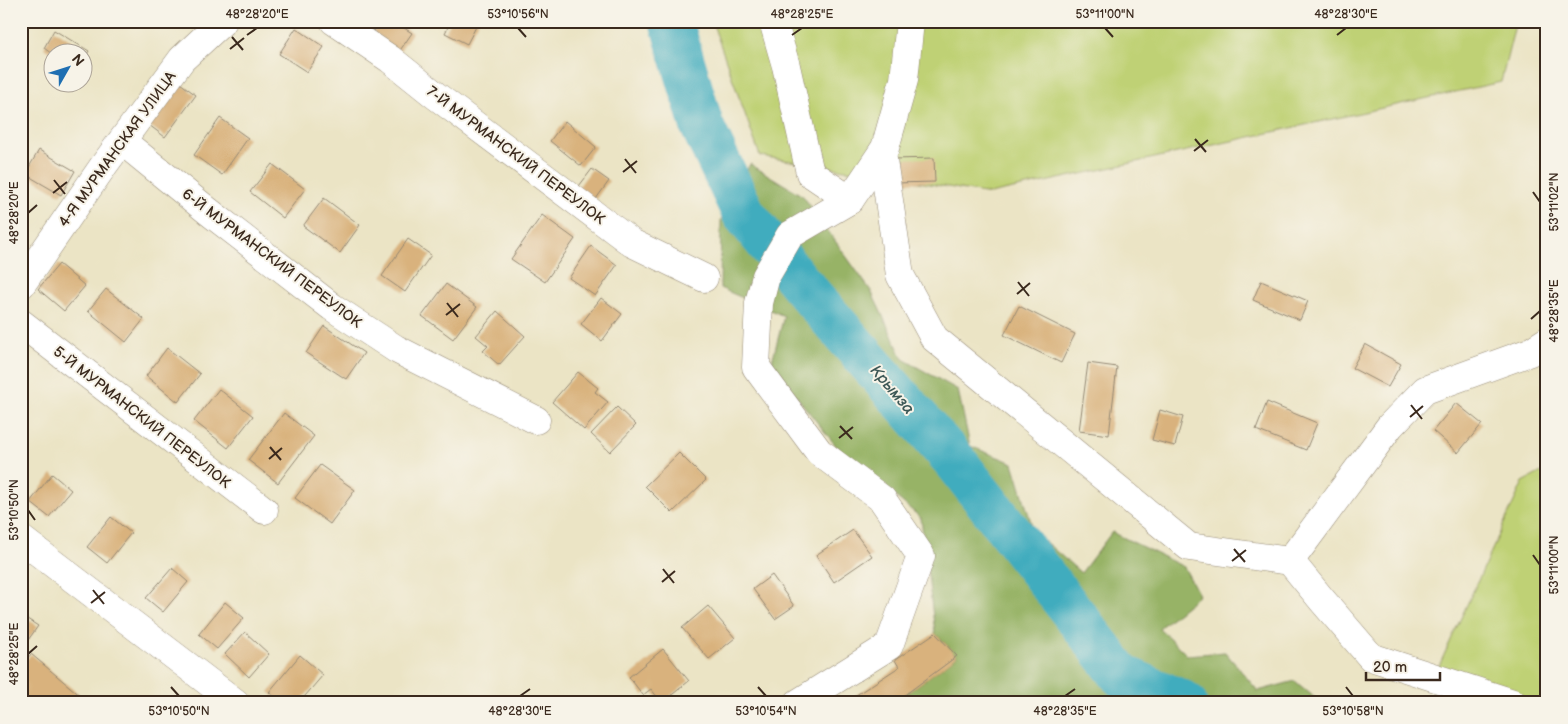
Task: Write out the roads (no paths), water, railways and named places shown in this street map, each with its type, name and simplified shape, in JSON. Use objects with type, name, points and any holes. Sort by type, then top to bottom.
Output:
[{"type":"street","name":"4-Я МУРМАНСКАЯ УЛИЦА","points":[[21,285],[182,59],[223,21]]},
{"type":"street","name":"7-Й МУРМАНСКИЙ ПЕРЕУЛОК","points":[[334,21],[390,59],[632,243],[704,278]]},
{"type":"street","points":[[773,21],[786,66],[810,173],[850,200]]},
{"type":"street","points":[[813,699],[890,646],[921,556],[882,500],[818,452],[756,367],[759,303],[766,276],[790,235],[850,200],[885,148],[904,80],[910,21]]},
{"type":"street","name":"6-Й МУРМАНСКИЙ ПЕРЕУЛОК","points":[[122,141],[208,212],[332,307],[396,349],[536,420]]},
{"type":"street","points":[[882,153],[900,275],[934,338],[1189,547],[1290,560],[1371,657],[1513,703]]},
{"type":"street","name":"5-Й МУРМАНСКИЙ ПЕРЕУЛОК","points":[[21,323],[264,510]]},
{"type":"street","points":[[1290,560],[1390,426],[1425,390],[1530,352],[1547,341]]},
{"type":"street","points":[[21,539],[236,703]]},
{"type":"waterway","name":"Крымза","points":[[671,21],[702,126],[744,214],[800,283],[955,461],[1122,676],[1185,703]]}]
